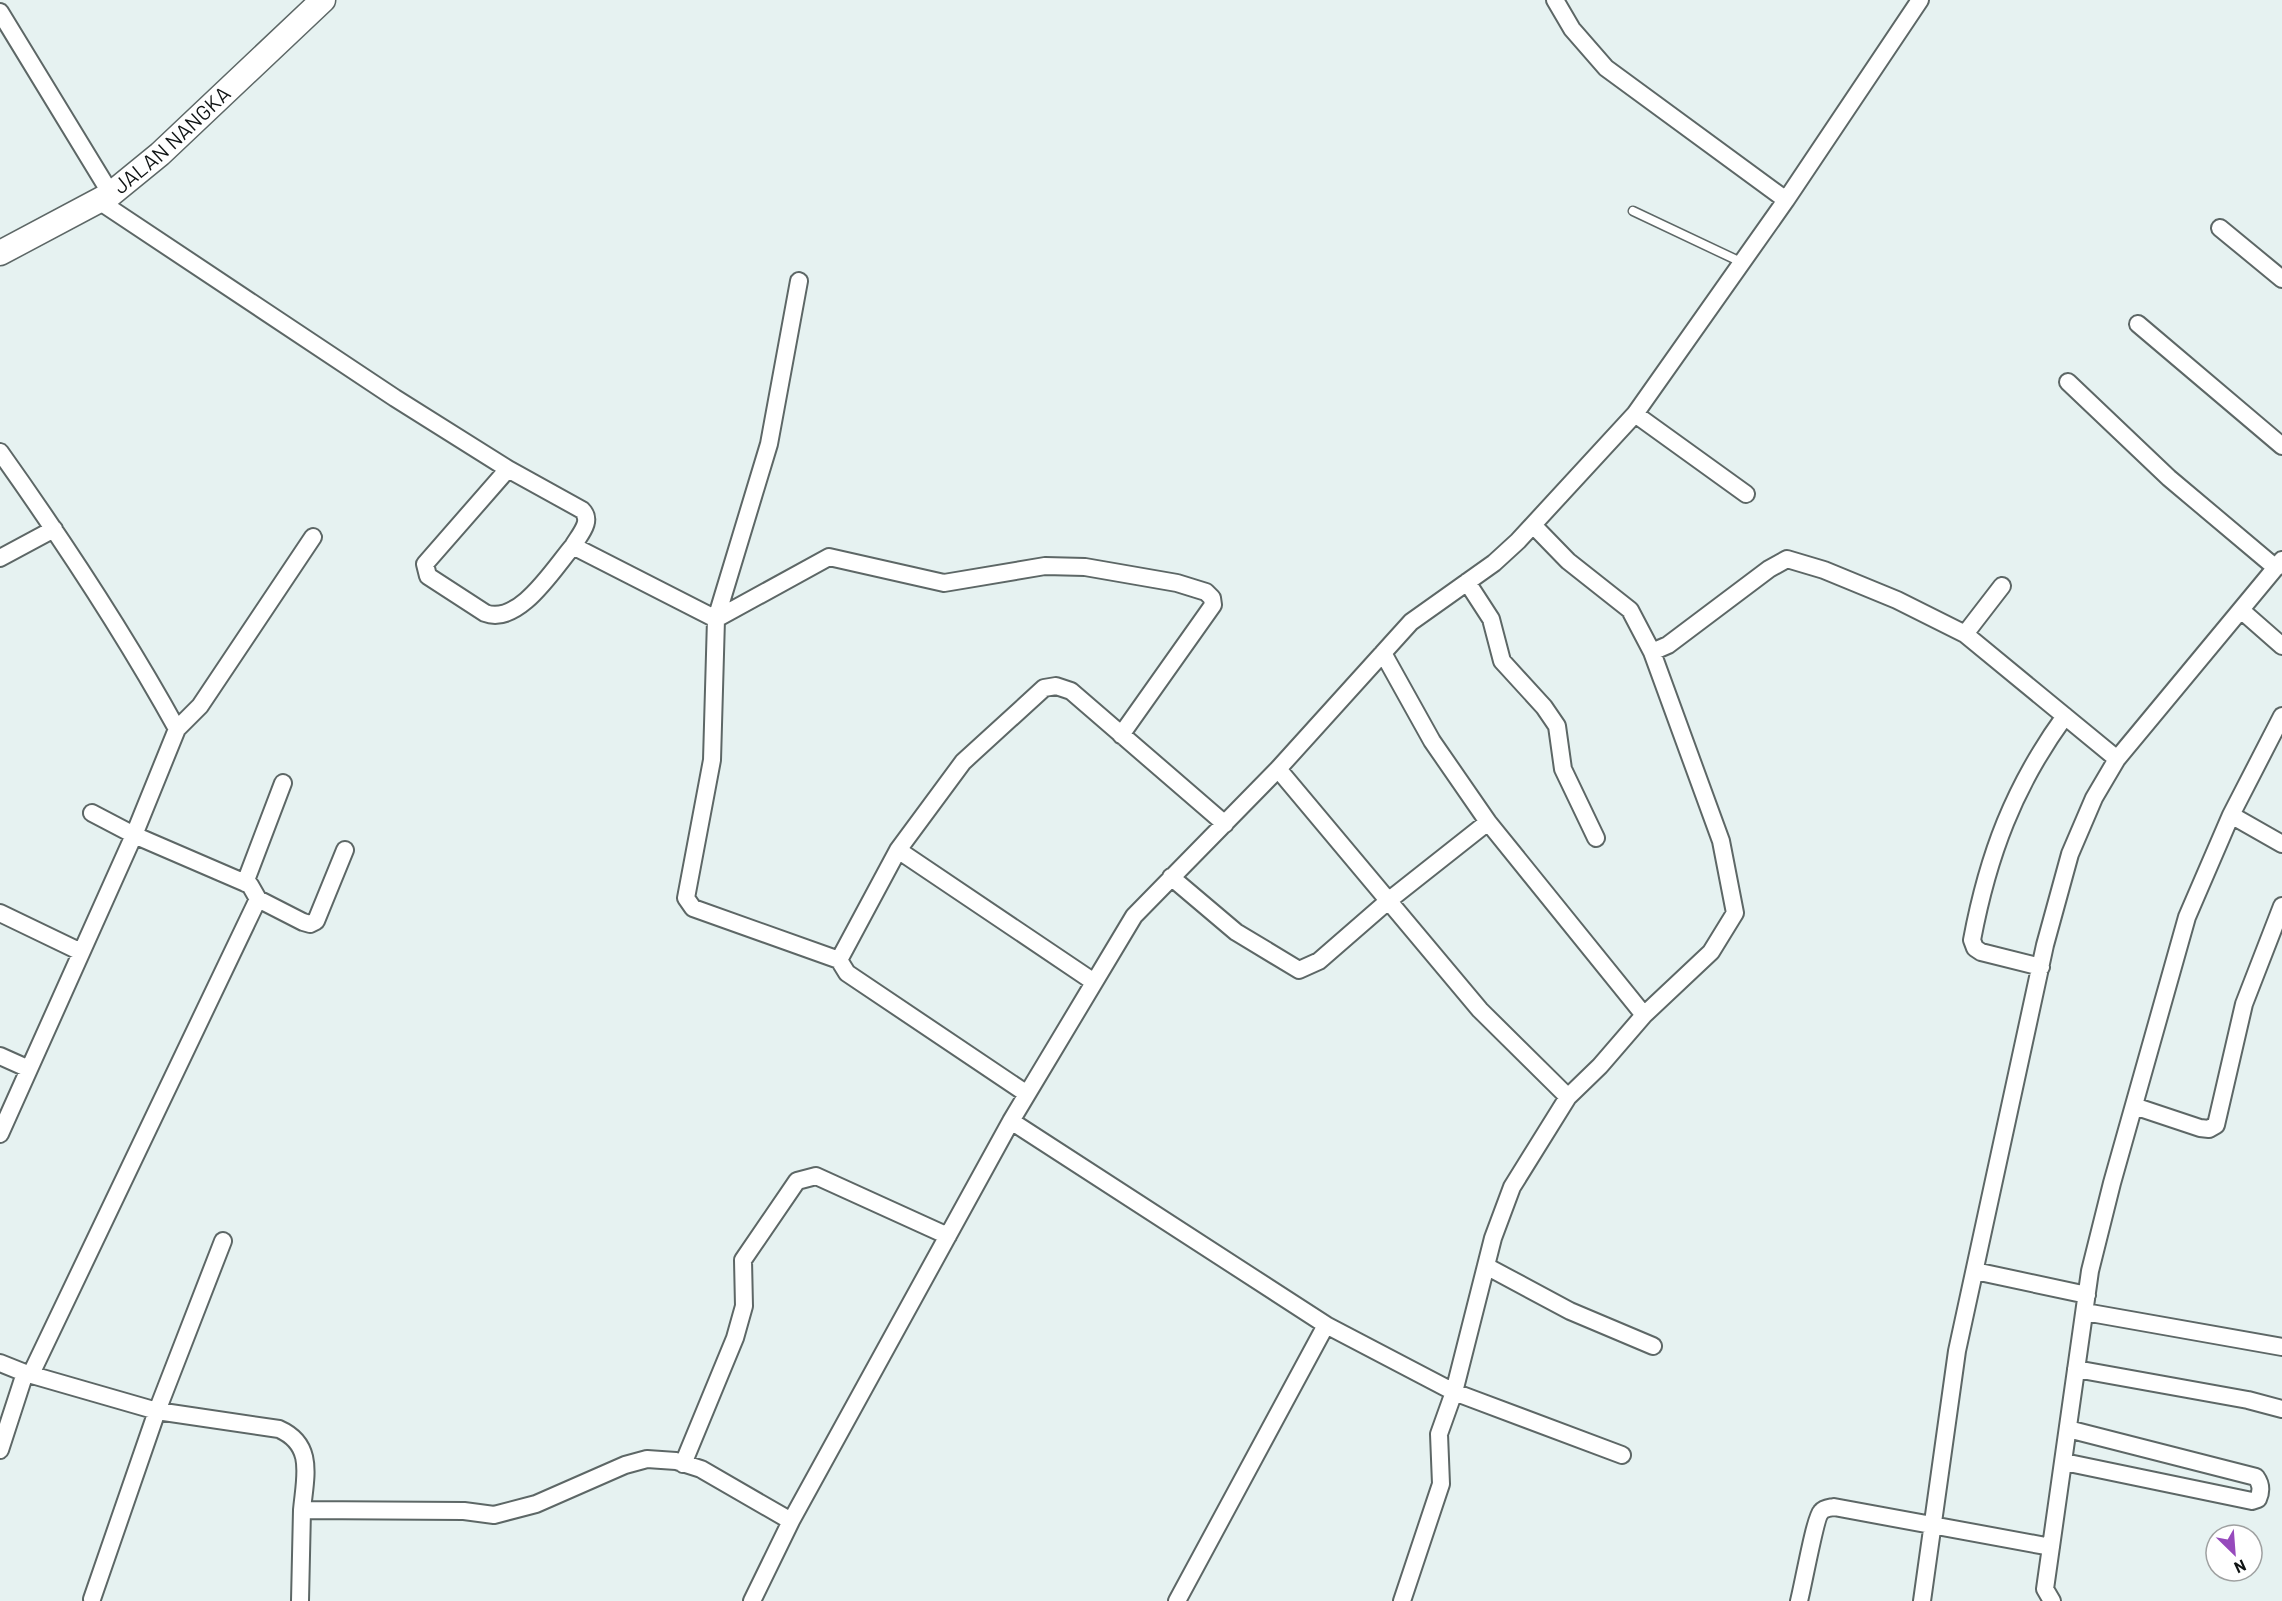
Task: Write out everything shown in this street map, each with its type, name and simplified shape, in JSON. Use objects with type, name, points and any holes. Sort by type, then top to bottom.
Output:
[{"type":"street","name":"JALAN NANGKA","points":[[0,253],[105,198],[160,154],[323,0]]},
{"type":"street","points":[[1555,0],[1572,29],[1606,69],[1786,200]]},
{"type":"street","points":[[752,1601],[791,1521],[1011,1121],[1134,916],[1278,769],[1411,622],[1494,563],[1533,525],[1635,414],[1743,263],[1920,0]]},
{"type":"street","points":[[0,12],[105,198],[395,398],[508,469],[582,510],[587,515],[588,520],[573,546],[523,605],[505,614],[492,615],[485,613],[428,576],[425,564],[508,469]]},
{"type":"street","points":[[2220,228],[2282,279]]},
{"type":"street","points":[[799,281],[769,444],[716,619],[712,760],[686,898],[693,908],[839,960],[846,973],[1027,1094]]},
{"type":"street","points":[[2138,324],[2282,446]]},
{"type":"street","points":[[1922,1601],[1957,1352],[2041,967],[2070,854],[2094,798],[2117,759],[2279,564],[2169,478],[2068,382]]},
{"type":"street","points":[[1635,414],[1746,494]]},
{"type":"street","points":[[0,452],[133,649],[177,729]]},
{"type":"street","points":[[1402,1601],[1441,1484],[1438,1434],[1454,1392],[1493,1238],[1512,1187],[1568,1097],[1600,1066],[1644,1015],[1711,952],[1735,913],[1721,840],[1652,652],[1630,610],[1568,561],[1533,525]]},
{"type":"street","points":[[0,558],[54,529]]},
{"type":"street","points":[[0,1134],[134,835],[177,729],[200,706],[313,537]]},
{"type":"street","points":[[573,546],[716,619]]},
{"type":"street","points":[[716,619],[829,557],[944,583],[1045,566],[1085,567],[1177,583],[1206,592],[1212,598],[1213,605],[1121,735]]},
{"type":"street","points":[[1652,652],[1668,645],[1769,569],[1787,560],[1824,570],[1897,600],[1965,634],[2117,759]]},
{"type":"street","points":[[1467,582],[1491,619],[1502,661],[1544,707],[1557,726],[1563,769],[1596,838]]},
{"type":"street","points":[[1965,634],[2002,586]]},
{"type":"street","points":[[2241,610],[2282,646]]},
{"type":"street","points":[[1383,653],[1432,741],[1488,822],[1644,1015]]},
{"type":"street","points":[[839,960],[898,850],[963,762],[1044,688],[1056,686],[1071,692],[1225,824]]},
{"type":"street","points":[[2041,967],[1981,952],[1975,948],[1972,940],[1995,850],[2007,814],[2032,763],[2065,716]]},
{"type":"street","points":[[2052,1601],[2045,1588],[2076,1369],[2086,1303],[2112,1183],[2187,917],[2231,815],[2282,716]]},
{"type":"street","points":[[1278,769],[1480,1010],[1568,1097]]},
{"type":"street","points":[[245,883],[283,783]]},
{"type":"street","points":[[92,813],[134,835],[245,883],[254,888],[258,899],[310,924],[316,921],[345,850]]},
{"type":"street","points":[[2231,815],[2282,844]]},
{"type":"street","points":[[1171,878],[1236,932],[1299,970],[1313,965],[1388,901],[1488,822]]},
{"type":"street","points":[[898,850],[1094,982]]},
{"type":"street","points":[[0,1450],[28,1374],[258,899]]},
{"type":"street","points":[[2134,1106],[2200,1128],[2209,1129],[2216,1125],[2244,1005],[2282,906]]},
{"type":"street","points":[[0,913],[81,952]]},
{"type":"street","points":[[0,1056],[29,1069]]},
{"type":"street","points":[[1011,1121],[1326,1325],[1454,1392],[1622,1455]]},
{"type":"street","points":[[683,1464],[735,1338],[744,1306],[743,1260],[797,1181],[816,1176],[948,1236]]},
{"type":"street","points":[[92,1599],[157,1411],[223,1241]]},
{"type":"street","points":[[1486,1266],[1570,1311],[1653,1346]]},
{"type":"street","points":[[1975,1271],[2086,1303],[2282,1347]]},
{"type":"street","points":[[1177,1601],[1326,1325]]},
{"type":"street","points":[[0,1363],[28,1374],[157,1411],[279,1429],[293,1435],[302,1444],[304,1458],[300,1601]]},
{"type":"street","points":[[2076,1369],[2248,1400],[2282,1409]]},
{"type":"street","points":[[2064,1462],[2252,1501],[2258,1499],[2260,1493],[2260,1483],[2256,1477],[2068,1429]]},
{"type":"street","points":[[302,1510],[464,1511],[494,1515],[536,1504],[625,1465],[648,1459],[702,1469],[791,1521]]},
{"type":"street","points":[[1799,1601],[1807,1574],[1816,1520],[1825,1509],[1834,1507],[2051,1547]]},
{"type":"lane","points":[[1633,211],[1743,263]]}]
